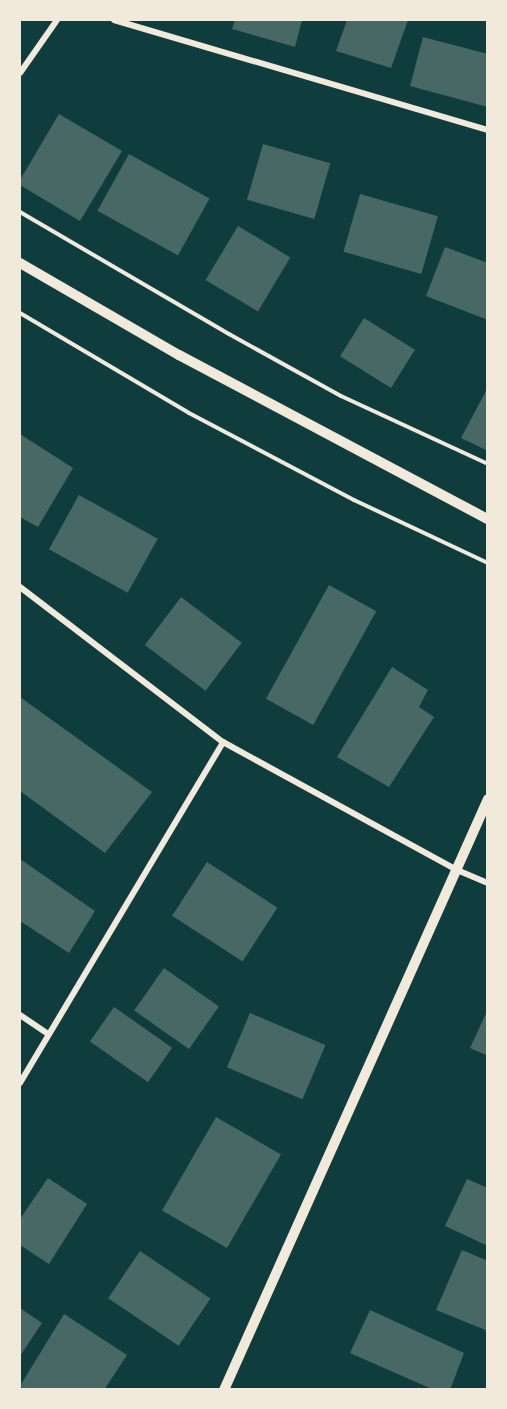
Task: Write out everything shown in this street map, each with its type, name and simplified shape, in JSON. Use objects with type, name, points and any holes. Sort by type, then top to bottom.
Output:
[{"type":"street","points":[[20,73],[57,20]]},
{"type":"street","points":[[114,20],[488,130]]},
{"type":"street","points":[[20,263],[179,355],[488,519]]},
{"type":"street","points":[[20,587],[223,742],[457,870],[488,883]]},
{"type":"street","points":[[20,1083],[223,742]]},
{"type":"street","points":[[224,1389],[488,799]]},
{"type":"street","points":[[20,1015],[48,1034]]},
{"type":"path","points":[[20,212],[229,334],[341,396],[488,464]]},
{"type":"path","points":[[20,313],[189,413],[354,500],[488,563]]},
{"type":"building","points":[[235,20],[302,20],[295,47],[232,29]]},
{"type":"building","points":[[347,20],[408,20],[391,68],[336,51]]},
{"type":"building","points":[[423,37],[488,54],[488,107],[410,86]]},
{"type":"building","points":[[59,114],[122,151],[80,221],[20,185],[20,180]]},
{"type":"building","points":[[263,144],[330,163],[314,219],[247,200]]},
{"type":"building","points":[[129,154],[209,199],[178,255],[97,211]]},
{"type":"building","points":[[360,194],[438,216],[421,274],[343,252]]},
{"type":"building","points":[[238,226],[290,257],[258,311],[206,280]]},
{"type":"building","points":[[445,247],[488,263],[488,320],[426,296]]},
{"type":"building","points":[[364,318],[415,350],[391,388],[340,356]]},
{"type":"building","points":[[488,387],[488,451],[461,438]]},
{"type":"building","points":[[20,434],[73,468],[38,527],[20,517]]},
{"type":"building","points":[[79,495],[158,539],[128,593],[49,549]]},
{"type":"building","points":[[329,585],[376,611],[313,725],[266,699]]},
{"type":"building","points":[[181,597],[242,643],[206,691],[145,645]]},
{"type":"building","points":[[392,667],[428,690],[419,707],[434,717],[389,787],[337,757]]},
{"type":"building","points":[[20,697],[152,792],[105,853],[20,791]]},
{"type":"building","points":[[20,859],[95,911],[69,953],[20,921]]},
{"type":"building","points":[[207,862],[277,908],[243,961],[172,916]]},
{"type":"building","points":[[164,968],[219,1006],[189,1049],[134,1011]]},
{"type":"building","points":[[114,1007],[172,1048],[148,1082],[90,1041]]},
{"type":"building","points":[[488,1009],[488,1056],[470,1048]]},
{"type":"building","points":[[250,1013],[325,1045],[302,1099],[227,1067]]},
{"type":"building","points":[[216,1117],[281,1154],[227,1248],[162,1211]]},
{"type":"building","points":[[48,1178],[87,1204],[49,1264],[20,1245],[20,1219]]},
{"type":"building","points":[[467,1179],[488,1188],[488,1246],[445,1226]]},
{"type":"building","points":[[462,1250],[488,1261],[488,1331],[436,1310]]},
{"type":"building","points":[[140,1251],[210,1299],[179,1346],[108,1298]]},
{"type":"building","points":[[20,1308],[42,1323],[20,1356]]},
{"type":"building","points":[[370,1310],[464,1353],[450,1390],[434,1390],[350,1353]]},
{"type":"building","points":[[64,1314],[127,1355],[104,1390],[25,1390],[20,1386]]}]
